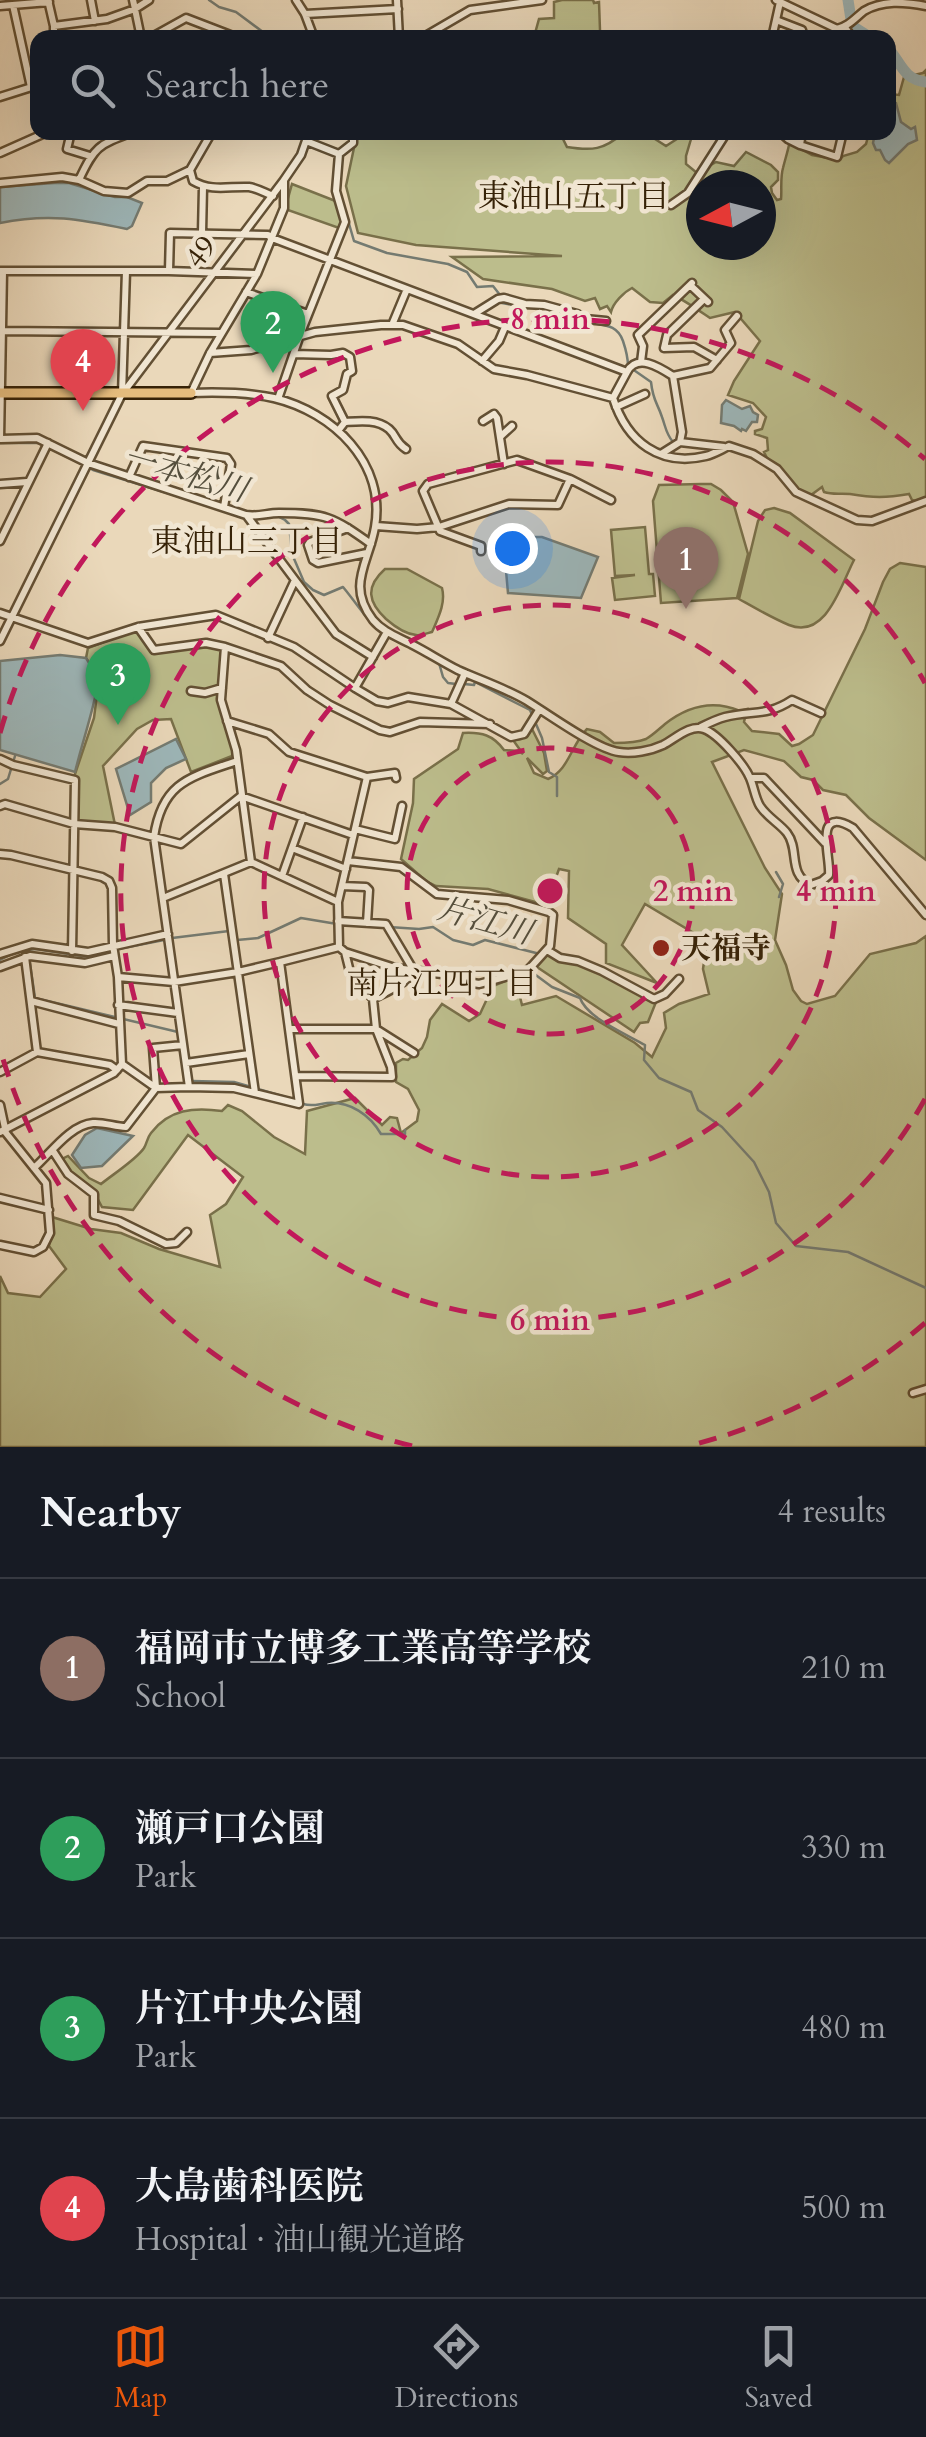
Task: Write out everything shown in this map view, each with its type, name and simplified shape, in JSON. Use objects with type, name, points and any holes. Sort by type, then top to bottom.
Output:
[{"type":"main road","points":[[1,393],[190,392]]},
{"type":"street","points":[[90,0],[95,20]]},
{"type":"street","points":[[54,26],[95,20],[149,0]]},
{"type":"street","points":[[296,0],[311,30]]},
{"type":"street","points":[[436,30],[470,10],[542,0]]},
{"type":"street","points":[[774,30],[778,1],[841,28],[872,6],[891,0],[926,6]]},
{"type":"street","points":[[0,6],[49,1],[54,30]]},
{"type":"street","points":[[134,4],[139,30]]},
{"type":"street","points":[[13,5],[30,71]]},
{"type":"street","points":[[305,14],[398,5],[400,30]]},
{"type":"street","points":[[164,30],[186,18],[218,30]]},
{"type":"street","points":[[776,20],[802,30]]},
{"type":"street","points":[[200,23],[201,30]]},
{"type":"street","points":[[171,26],[172,30]]},
{"type":"street","points":[[0,97],[30,87]]},
{"type":"street","points":[[0,153],[30,140]]},
{"type":"street","points":[[69,140],[67,150],[90,156]]},
{"type":"street","points":[[79,180],[90,156],[112,140]]},
{"type":"street","points":[[0,182],[62,177],[104,191],[128,193],[148,180],[168,181],[190,170],[207,140]]},
{"type":"street","name":"49","points":[[122,394],[273,196],[306,140]]},
{"type":"street","points":[[309,140],[341,153]]},
{"type":"street","points":[[278,399],[345,222],[336,191],[341,153],[353,140]]},
{"type":"street","points":[[670,205],[688,193],[722,140]]},
{"type":"street","points":[[788,140],[836,157],[841,140]]},
{"type":"street","points":[[800,146],[801,140]]},
{"type":"street","points":[[190,170],[192,181],[203,187],[252,187],[273,196]]},
{"type":"street","points":[[284,180],[284,208],[257,274],[220,333],[190,392],[250,394],[278,399],[312,412],[338,431],[368,468],[378,500],[376,526],[359,584],[362,600],[385,635],[462,680],[526,700],[535,715],[550,718],[614,752],[637,753],[660,747],[690,730],[728,716],[765,713],[792,700],[821,713]]},
{"type":"street","points":[[202,233],[203,187]]},
{"type":"street","points":[[168,271],[170,233],[268,235],[505,327],[629,369]]},
{"type":"street","points":[[257,274],[1,271],[0,439],[37,438],[87,467],[248,517],[336,634],[373,657]]},
{"type":"street","points":[[0,641],[122,394],[126,271]]},
{"type":"street","points":[[641,362],[638,335],[691,284],[706,301],[667,335],[664,348],[694,347],[717,360]]},
{"type":"street","points":[[392,325],[406,289]]},
{"type":"street","points":[[246,292],[308,314]]},
{"type":"street","points":[[473,314],[501,298],[606,322]]},
{"type":"street","points":[[726,447],[706,456],[672,459],[653,453],[618,413],[614,402],[629,369],[641,362],[673,376],[710,368],[731,343],[724,330],[736,316]]},
{"type":"street","points":[[210,352],[251,350],[300,334],[403,325],[458,344],[494,369],[614,402],[646,394]]},
{"type":"street","points":[[482,361],[505,327]]},
{"type":"street","points":[[2,330],[220,333]]},
{"type":"street","points":[[294,354],[343,352],[350,358],[352,371],[347,374],[344,390],[332,396],[346,422]]},
{"type":"street","points":[[673,376],[682,432],[677,444]]},
{"type":"street","points":[[482,421],[494,414],[497,418],[504,464]]},
{"type":"street","points":[[338,431],[346,422],[374,421],[390,430],[406,449]]},
{"type":"street","points":[[500,437],[512,426]]},
{"type":"street","points":[[660,454],[677,444],[726,447],[753,454],[777,469],[796,492],[857,520],[872,521],[926,501]]},
{"type":"street","points":[[0,541],[46,446]]},
{"type":"street","points":[[129,477],[143,446],[227,458],[231,464],[224,507]]},
{"type":"street","points":[[481,550],[481,546],[440,531],[422,490],[428,484],[517,460],[570,479],[611,500]]},
{"type":"street","points":[[376,526],[418,529],[509,504],[558,505],[570,479]]},
{"type":"street","points":[[0,484],[28,482]]},
{"type":"street","points":[[248,517],[271,512],[327,516],[371,544]]},
{"type":"street","points":[[348,528],[310,542],[313,560],[318,563],[368,553]]},
{"type":"street","points":[[268,638],[295,580]]},
{"type":"street","points":[[0,614],[88,643],[138,627],[216,615],[294,647],[377,701],[388,703],[408,697],[451,704],[511,737],[524,734],[535,715]]},
{"type":"street","points":[[138,627],[154,650],[206,643],[281,666],[318,697],[380,730],[390,732],[420,722],[490,724]]},
{"type":"street","points":[[355,688],[385,635]]},
{"type":"street","points":[[225,647],[220,700],[237,760],[251,862]]},
{"type":"street","points":[[451,704],[462,680]]},
{"type":"street","points":[[191,691],[205,693],[222,688]]},
{"type":"street","points":[[227,721],[268,734],[290,752],[367,777],[395,773],[396,778]]},
{"type":"street","points":[[700,728],[718,739],[742,764],[759,804],[786,831],[796,871],[806,882],[822,881],[829,875],[826,829],[832,823],[843,822],[853,828],[926,914]]},
{"type":"street","points":[[0,759],[75,780],[72,951]]},
{"type":"street","points":[[189,1087],[154,837],[158,814],[176,786],[237,760]]},
{"type":"street","points":[[296,1076],[392,1076],[376,1029],[373,999],[350,972],[338,925],[338,902],[367,777]]},
{"type":"street","points":[[750,778],[764,778],[826,844]]},
{"type":"street","points":[[242,796],[303,818],[395,839],[400,808]]},
{"type":"street","points":[[0,806],[5,804],[74,824],[115,827],[181,844],[242,796]]},
{"type":"street","points":[[282,876],[303,818]]},
{"type":"street","points":[[118,977],[174,982],[342,949],[396,968],[479,984],[527,971],[550,946],[554,915],[549,912],[508,900],[437,894],[400,868],[347,865],[292,848]]},
{"type":"street","points":[[0,854],[102,876],[109,881],[118,977],[120,1067]]},
{"type":"street","points":[[162,898],[251,862],[338,902]]},
{"type":"street","points":[[224,874],[254,1090]]},
{"type":"street","points":[[342,886],[369,890],[367,922]]},
{"type":"street","points":[[338,925],[367,922],[389,928],[414,970]]},
{"type":"street","points":[[0,966],[27,957],[85,963],[169,939]]},
{"type":"street","points":[[0,954],[32,944],[72,951],[114,952]]},
{"type":"street","points":[[546,950],[602,971],[654,999],[679,979]]},
{"type":"street","points":[[27,957],[36,1052]]},
{"type":"street","points":[[0,1072],[36,1052],[120,1067],[156,1088],[234,1088],[299,1101],[280,962]]},
{"type":"street","points":[[373,999],[395,988],[414,970]]},
{"type":"street","points":[[31,1001],[118,1020]]},
{"type":"street","points":[[118,1005],[178,1013]]},
{"type":"street","points":[[289,1029],[376,1029],[414,1054]]},
{"type":"street","points":[[34,1168],[82,1125],[98,1122],[126,1127],[156,1088],[153,1048],[182,1037]]},
{"type":"street","points":[[188,1062],[249,1054]]},
{"type":"street","points":[[2,1131],[120,1067]]},
{"type":"street","points":[[0,1105],[2,1131],[46,1184],[50,1233],[43,1247],[34,1252],[0,1245]]},
{"type":"street","points":[[52,1151],[68,1174],[94,1194],[94,1215],[119,1221],[166,1244],[176,1244],[187,1232]]},
{"type":"street","points":[[0,1198],[49,1210]]},
{"type":"street","points":[[913,1394],[926,1389]]},
{"type":"green space","points":[[554,2],[599,2],[600,30],[536,30],[539,19],[554,18]]},
{"type":"green space","points":[[926,70],[926,504],[912,500],[909,494],[834,494],[824,492],[822,487],[811,495],[800,491],[767,458],[767,438],[755,434],[762,429],[766,417],[753,403],[728,395],[760,341],[735,312],[710,318],[673,295],[663,303],[650,302],[632,288],[619,298],[611,312],[607,306],[600,309],[595,298],[585,301],[552,289],[483,279],[452,257],[562,256],[416,245],[358,233],[346,186],[355,140],[564,140],[567,147],[584,149],[614,140],[657,140],[666,146],[675,140],[691,140],[686,156],[686,164],[693,170],[686,170],[686,260],[776,260],[776,199],[781,199],[789,145],[839,160],[857,152],[867,140],[896,140],[896,95],[904,77]]},
{"type":"green space","points":[[746,152],[776,170],[702,170],[716,162],[734,166]]},
{"type":"green space","points":[[292,184],[338,202],[343,220],[339,228],[285,209]]},
{"type":"green space","points":[[711,484],[733,502],[748,554],[737,598],[661,603],[653,501],[659,485]]},
{"type":"green space","points":[[774,508],[790,513],[854,560],[830,608],[813,625],[789,625],[739,599],[758,521],[765,510]]},
{"type":"green space","points":[[645,527],[655,596],[615,600],[612,578],[635,575],[615,576],[611,530]]},
{"type":"green space","points":[[900,563],[926,567],[926,860],[869,818],[846,795],[823,790],[784,761],[744,750],[712,762],[782,894],[775,940],[793,990],[801,1001],[807,1004],[835,996],[870,954],[916,943],[926,936],[926,1447],[0,1447],[0,1276],[8,1293],[40,1297],[66,1269],[49,1246],[52,1217],[121,1233],[220,1267],[210,1215],[226,1204],[243,1177],[188,1135],[133,1210],[102,1207],[94,1192],[72,1174],[62,1159],[68,1156],[89,1178],[101,1184],[141,1152],[151,1133],[174,1114],[202,1109],[222,1111],[228,1105],[305,1154],[307,1111],[355,1098],[382,1125],[390,1117],[397,1118],[401,1133],[417,1121],[419,1110],[408,1089],[396,1082],[396,1063],[408,1060],[422,1048],[430,1020],[442,1004],[469,1021],[480,1014],[493,986],[515,977],[522,1005],[556,996],[652,1057],[666,1028],[664,1013],[709,994],[703,969],[707,941],[645,904],[622,945],[657,983],[606,963],[606,944],[568,918],[569,871],[559,869],[546,905],[488,889],[436,886],[426,881],[401,859],[414,779],[458,749],[463,733],[486,736],[504,750],[523,754],[513,740],[521,739],[532,729],[544,753],[547,771],[543,774],[527,758],[534,773],[548,779],[561,770],[587,729],[600,732],[614,743],[638,741],[683,713],[711,706],[747,709],[744,722],[752,731],[779,734],[792,746],[799,744],[813,735],[865,629],[883,582],[890,569]]},
{"type":"green space","points":[[385,569],[407,569],[442,588],[442,605],[432,632],[408,633],[380,613],[371,594],[374,582]]},
{"type":"green space","points":[[133,631],[152,650],[221,647],[217,699],[233,748],[232,756],[191,772],[171,719],[153,720],[137,729],[103,766],[115,825],[81,823],[76,820],[78,782],[74,777],[94,718],[99,679],[86,658],[88,648]]},
{"type":"green space","points":[[547,951],[600,972],[656,1002],[648,1022],[640,1023],[634,1032],[534,965]]},
{"type":"water","points":[[896,103],[901,122],[911,129],[915,127],[917,140],[889,163],[873,143],[896,140]]},
{"type":"water","points":[[69,183],[142,203],[127,229],[64,218],[0,223],[0,187]]},
{"type":"water","points":[[726,400],[742,409],[750,406],[758,415],[757,422],[752,422],[746,431],[721,423]]},
{"type":"water","points":[[503,537],[542,537],[598,557],[581,598],[508,593]]},
{"type":"water","points":[[60,655],[86,658],[99,679],[75,772],[0,750],[0,661]]},
{"type":"water","points":[[176,739],[186,759],[166,768],[151,783],[151,802],[130,815],[116,769]]},
{"type":"water","points":[[97,1128],[133,1136],[102,1166],[81,1168],[72,1155],[85,1135]]},
{"type":"waterway","points":[[209,0],[236,12],[260,30]]},
{"type":"waterway","points":[[848,0],[852,26],[858,30]]},
{"type":"waterway","points":[[896,58],[908,74],[926,82]]},
{"type":"waterway","points":[[312,140],[341,151]]},
{"type":"waterway","points":[[341,159],[339,189],[354,241],[387,253],[448,264],[467,272],[477,287],[493,286],[500,295]]},
{"type":"waterway","points":[[502,303],[524,307]]},
{"type":"waterway","points":[[580,319],[611,327],[620,334],[628,366],[651,382],[673,442]]},
{"type":"waterway","name":"一本松川","points":[[0,443],[39,443],[93,470],[241,516]]},
{"type":"waterway","name":"一本松川","points":[[253,519],[277,516],[285,520],[289,524],[292,554],[304,582],[324,595],[343,587],[380,631],[415,649]]},
{"type":"waterway","name":"一本松川","points":[[439,663],[443,677],[456,684]]},
{"type":"waterway","name":"一本松川","points":[[464,684],[475,682],[530,710],[542,738],[549,772],[557,777],[557,796]]},
{"type":"waterway","points":[[0,784],[8,779],[15,756]]},
{"type":"waterway","points":[[776,872],[783,884],[779,897]]},
{"type":"waterway","name":"片江川","points":[[236,933],[237,940],[258,938],[301,918],[337,924]]},
{"type":"waterway","name":"片江川","points":[[344,925],[371,926]]},
{"type":"waterway","name":"片江川","points":[[389,927],[433,927],[453,940],[473,945],[485,940],[540,954]]},
{"type":"waterway","name":"片江川","points":[[172,938],[229,931]]},
{"type":"waterway","name":"片江川","points":[[118,949],[164,940]]},
{"type":"waterway","name":"片江川","points":[[0,960],[35,949],[89,957],[111,951]]},
{"type":"waterway","points":[[28,950],[35,998],[178,1032]]},
{"type":"waterway","name":"片江川","points":[[529,970],[552,987],[580,998],[599,1019],[645,1045],[644,1060],[659,1078],[691,1092],[698,1110],[722,1127],[754,1162],[769,1192],[776,1223],[796,1246],[848,1252],[926,1288]]},
{"type":"waterway","points":[[192,1081],[234,1082],[296,1100]]},
{"type":"waterway","points":[[303,1104],[351,1107],[365,1115],[381,1134],[405,1134],[405,1130]]},
{"type":"place","name":"瀬戸口公園","points":[[273,373]]},
{"type":"place","name":"大島歯科医院","points":[[83,411]]},
{"type":"place","name":"福岡市立博多工業高等学校","points":[[686,609]]},
{"type":"place","name":"片江中央公園","points":[[118,725]]},
{"type":"place","name":"天福寺","points":[[661,948]]},
{"type":"district","name":"東油山五丁目","points":[[574,197]]},
{"type":"district","name":"東油山三丁目","points":[[247,542]]},
{"type":"district","name":"南片江四丁目","points":[[442,984]]}]
